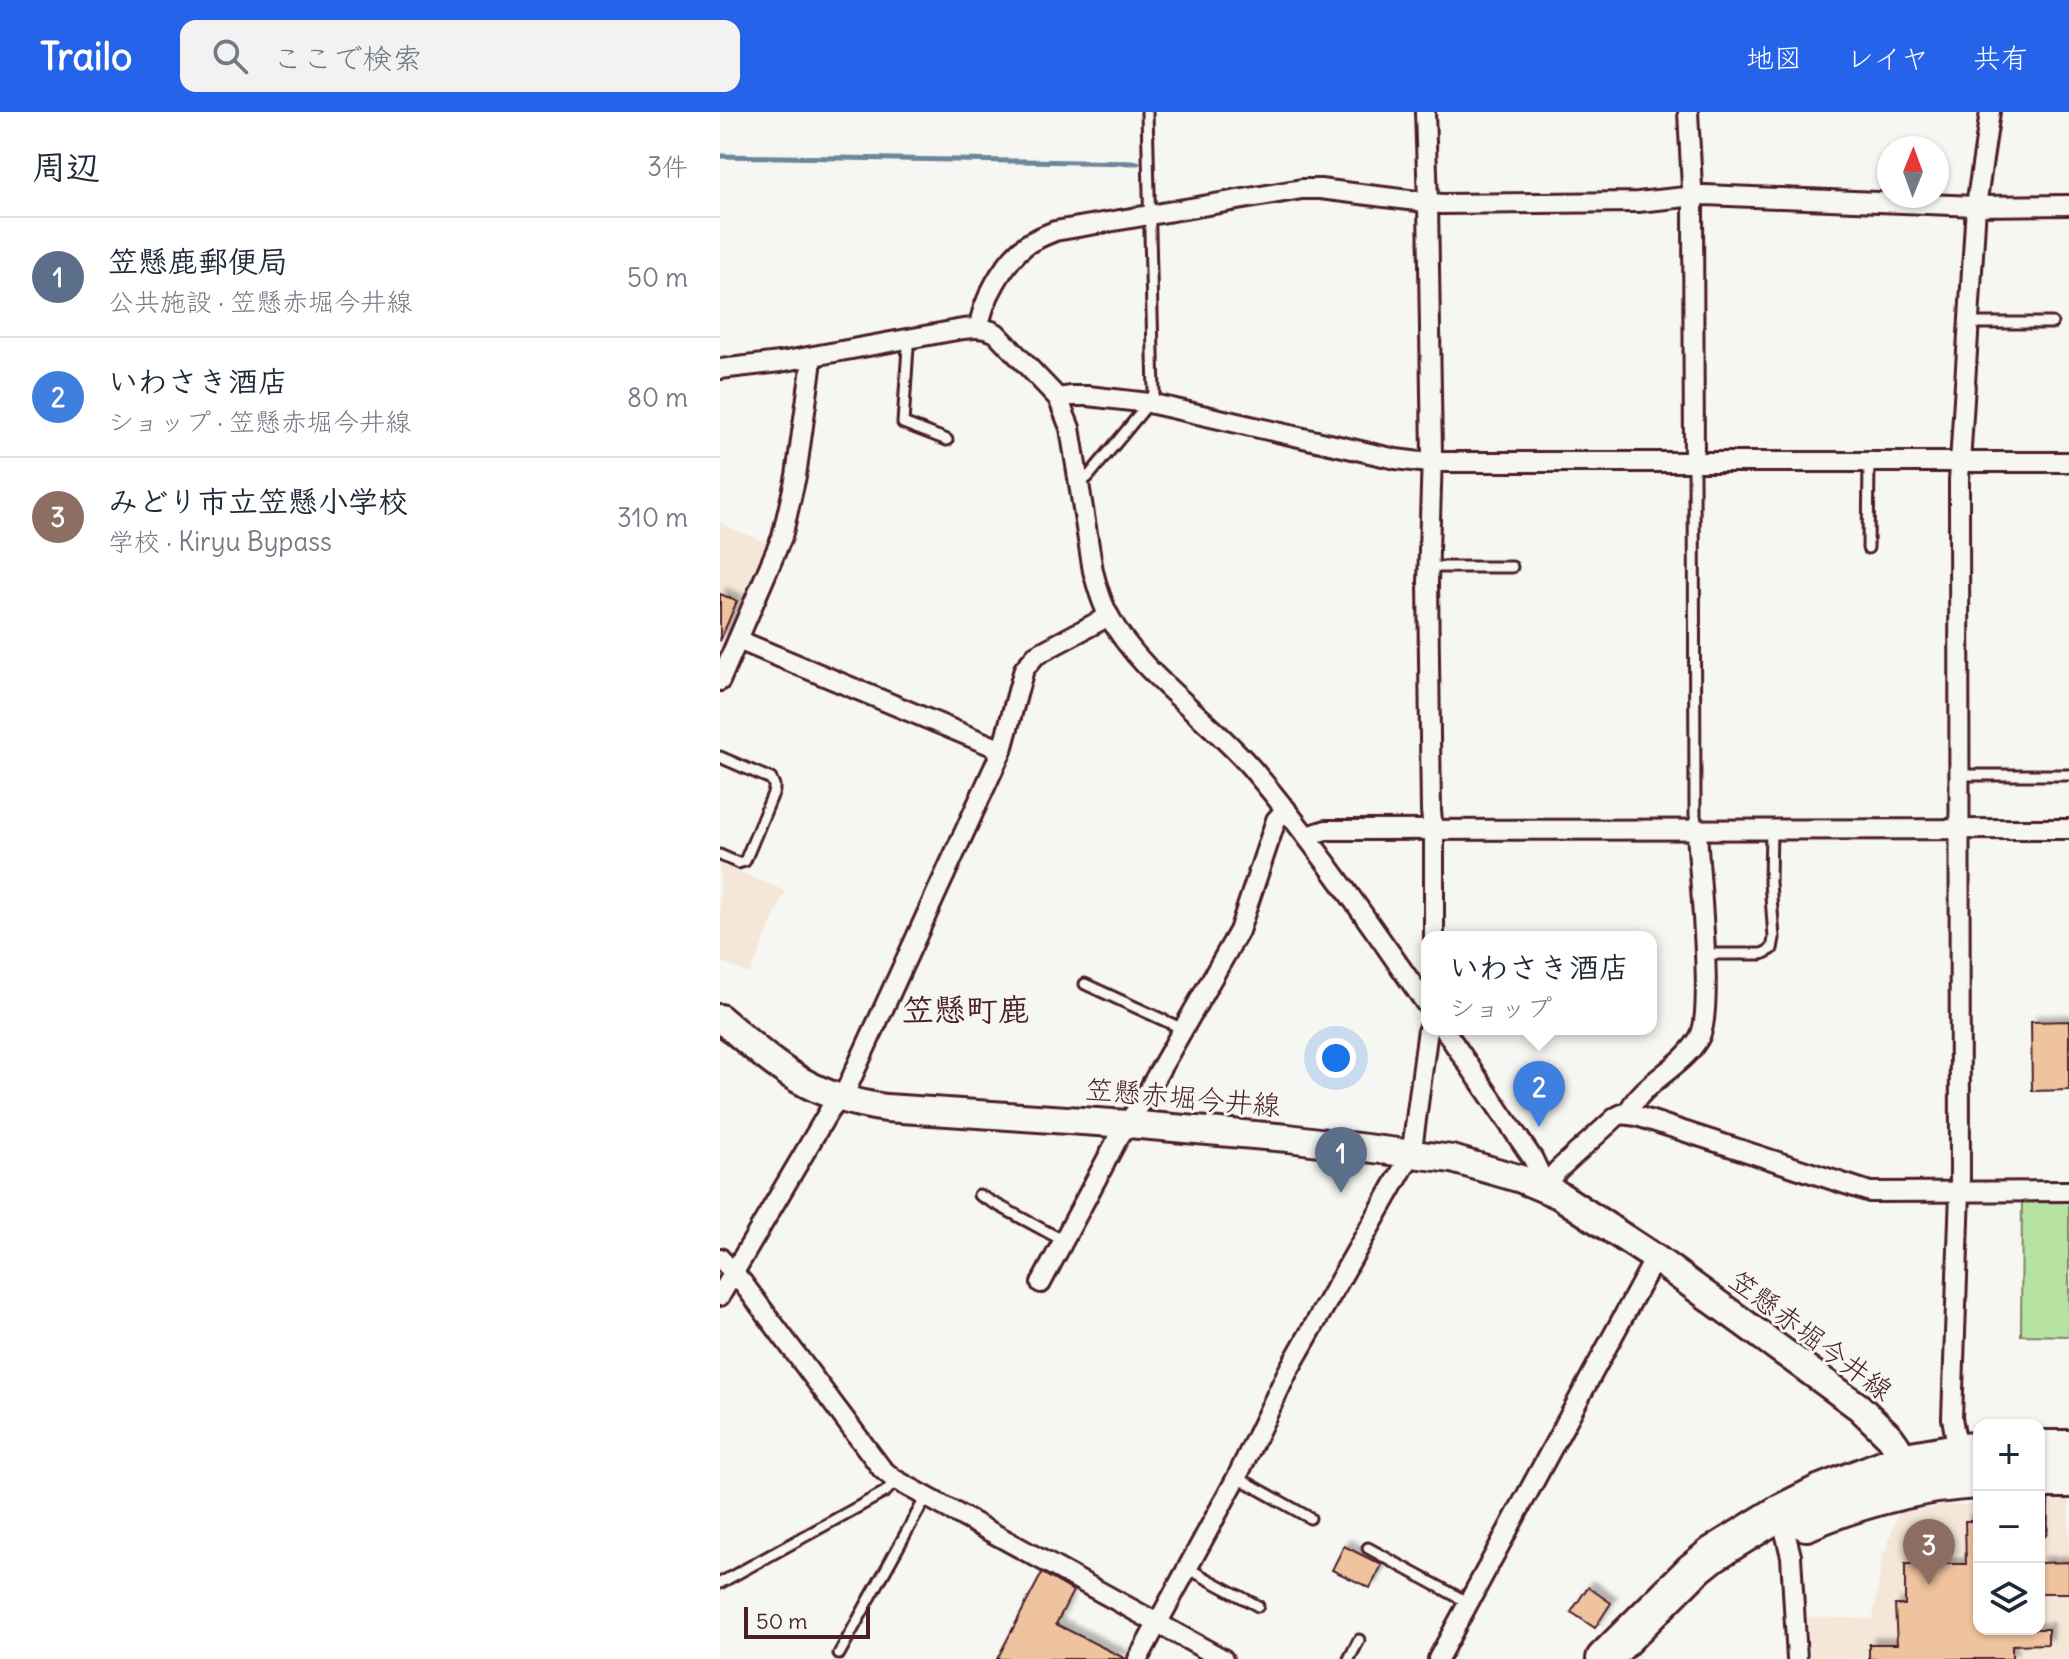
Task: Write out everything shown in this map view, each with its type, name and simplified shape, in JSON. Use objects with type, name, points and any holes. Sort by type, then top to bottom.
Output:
[{"type":"highway","points":[[2049,1472],[2069,1448]]},
{"type":"highway","points":[[1604,1659],[1693,1570],[1781,1512],[1821,1492],[1900,1461],[1972,1458]]},
{"type":"highway","points":[[1619,1659],[1713,1579],[1785,1532],[1874,1497],[1973,1482]]},
{"type":"main road","name":"笠懸赤堀今井線","points":[[720,1018],[774,1065],[809,1087],[861,1105],[1288,1138],[1476,1165],[1543,1187],[1655,1258],[1859,1407],[1890,1437],[1897,1447],[1900,1461]]},
{"type":"main road","points":[[1874,1497],[1892,1481],[1900,1461]]},
{"type":"street","points":[[1425,112],[1434,931]]},
{"type":"street","points":[[1688,112],[1692,196],[1694,463]]},
{"type":"street","points":[[1972,1458],[1952,1418],[1960,1192],[1959,462],[1976,206],[1990,112]]},
{"type":"street","points":[[979,328],[989,295],[1014,256],[1040,237],[1055,231],[1302,189],[1428,203],[1638,202],[1705,195],[1976,206],[2069,205]]},
{"type":"street","points":[[720,369],[811,357],[957,330],[979,328],[996,333],[1058,398],[1070,428],[1093,571],[1109,616],[1122,637],[1235,749],[1286,809],[1421,997]]},
{"type":"street","points":[[720,681],[786,523],[796,476],[811,357]]},
{"type":"street","points":[[1058,398],[1088,396],[1149,403],[1396,459],[1431,463],[2069,462]]},
{"type":"street","points":[[720,1296],[854,1074],[1002,750],[1024,669],[1042,651],[1109,616]]},
{"type":"street","points":[[738,640],[1002,750]]},
{"type":"street","points":[[1041,1283],[1117,1140],[1239,931],[1276,820],[1286,809]]},
{"type":"street","points":[[1627,1114],[1634,1101],[1693,1047],[1701,1035],[1704,1022],[1704,954],[1697,829]]},
{"type":"street","points":[[1309,838],[1326,830],[2069,829]]},
{"type":"street","points":[[1138,1659],[1237,1477],[1288,1371],[1404,1166],[1413,1142],[1427,1035]]},
{"type":"street","points":[[1448,1035],[1533,1159],[1543,1187]]},
{"type":"street","points":[[1543,1187],[1616,1117],[1627,1114],[1870,1192],[2069,1191]]},
{"type":"street","points":[[720,1258],[734,1272],[882,1469],[894,1479],[1223,1659]]},
{"type":"street","points":[[1438,1659],[1655,1258]]},
{"type":"street","points":[[1785,1532],[1791,1556],[1797,1659]]},
{"type":"lane","points":[[1079,483],[1088,477],[1154,393],[1147,112]]},
{"type":"lane","points":[[1969,323],[2052,323]]},
{"type":"lane","points":[[906,339],[903,423],[947,440]]},
{"type":"lane","points":[[1694,463],[1697,829]]},
{"type":"lane","points":[[1868,548],[1869,463]]},
{"type":"lane","points":[[1430,567],[1512,567]]},
{"type":"lane","points":[[720,757],[771,779],[774,791],[745,861],[738,863],[720,855]]},
{"type":"lane","points":[[1959,775],[2069,775]]},
{"type":"lane","points":[[1704,954],[1762,954],[1772,949],[1771,829]]},
{"type":"lane","points":[[1085,984],[1183,1029]]},
{"type":"lane","points":[[979,1195],[1064,1241]]},
{"type":"lane","points":[[2045,1502],[2049,1472]]},
{"type":"lane","points":[[1237,1477],[1310,1518]]},
{"type":"lane","points":[[720,1583],[885,1492],[894,1479]]},
{"type":"lane","points":[[839,1654],[926,1497]]},
{"type":"lane","points":[[1368,1548],[1469,1603]]},
{"type":"lane","points":[[1187,1568],[1258,1606]]},
{"type":"lane","points":[[1349,1659],[1359,1640]]},
{"type":"shaded area","points":[[720,523],[769,544],[720,657]]},
{"type":"shaded area","points":[[720,864],[785,891],[750,974],[720,961]]},
{"type":"shaded area","points":[[2045,1499],[2069,1499],[2069,1659],[1810,1659],[1808,1617],[1873,1619],[1883,1552],[1898,1512],[1973,1504],[1973,1635],[2045,1635]]},
{"type":"green space","points":[[2022,1199],[2069,1199],[2069,1336],[2021,1335]]},
{"type":"building","points":[[720,594],[737,601],[720,641]]},
{"type":"building","points":[[2069,1021],[2069,1090],[2032,1091],[2031,1022]]},
{"type":"building","points":[[1965,1521],[1973,1521],[1973,1635],[2045,1635],[2045,1629],[2048,1629],[2048,1644],[2012,1645],[2012,1659],[1869,1659],[1869,1644],[1897,1644],[1895,1605],[1905,1605],[1905,1564],[1966,1564]]},
{"type":"building","points":[[1344,1546],[1382,1565],[1370,1588],[1332,1570]]},
{"type":"building","points":[[2069,1562],[2069,1593],[2045,1593],[2045,1563]]},
{"type":"building","points":[[1042,1573],[1073,1591],[1056,1624],[1126,1659],[997,1659]]},
{"type":"building","points":[[1588,1587],[1611,1603],[1595,1628],[1571,1612]]},
{"type":"waterway","points":[[720,156],[1138,163]]},
{"type":"place","name":"いわさき酒店","points":[[1539,1127]]},
{"type":"place","name":"笠懸鹿郵便局","points":[[1341,1193]]},
{"type":"place","name":"みどり市立笠懸小学校","points":[[1929,1585]]},
{"type":"district","name":"笠懸町鹿","points":[[966,1010]]}]
